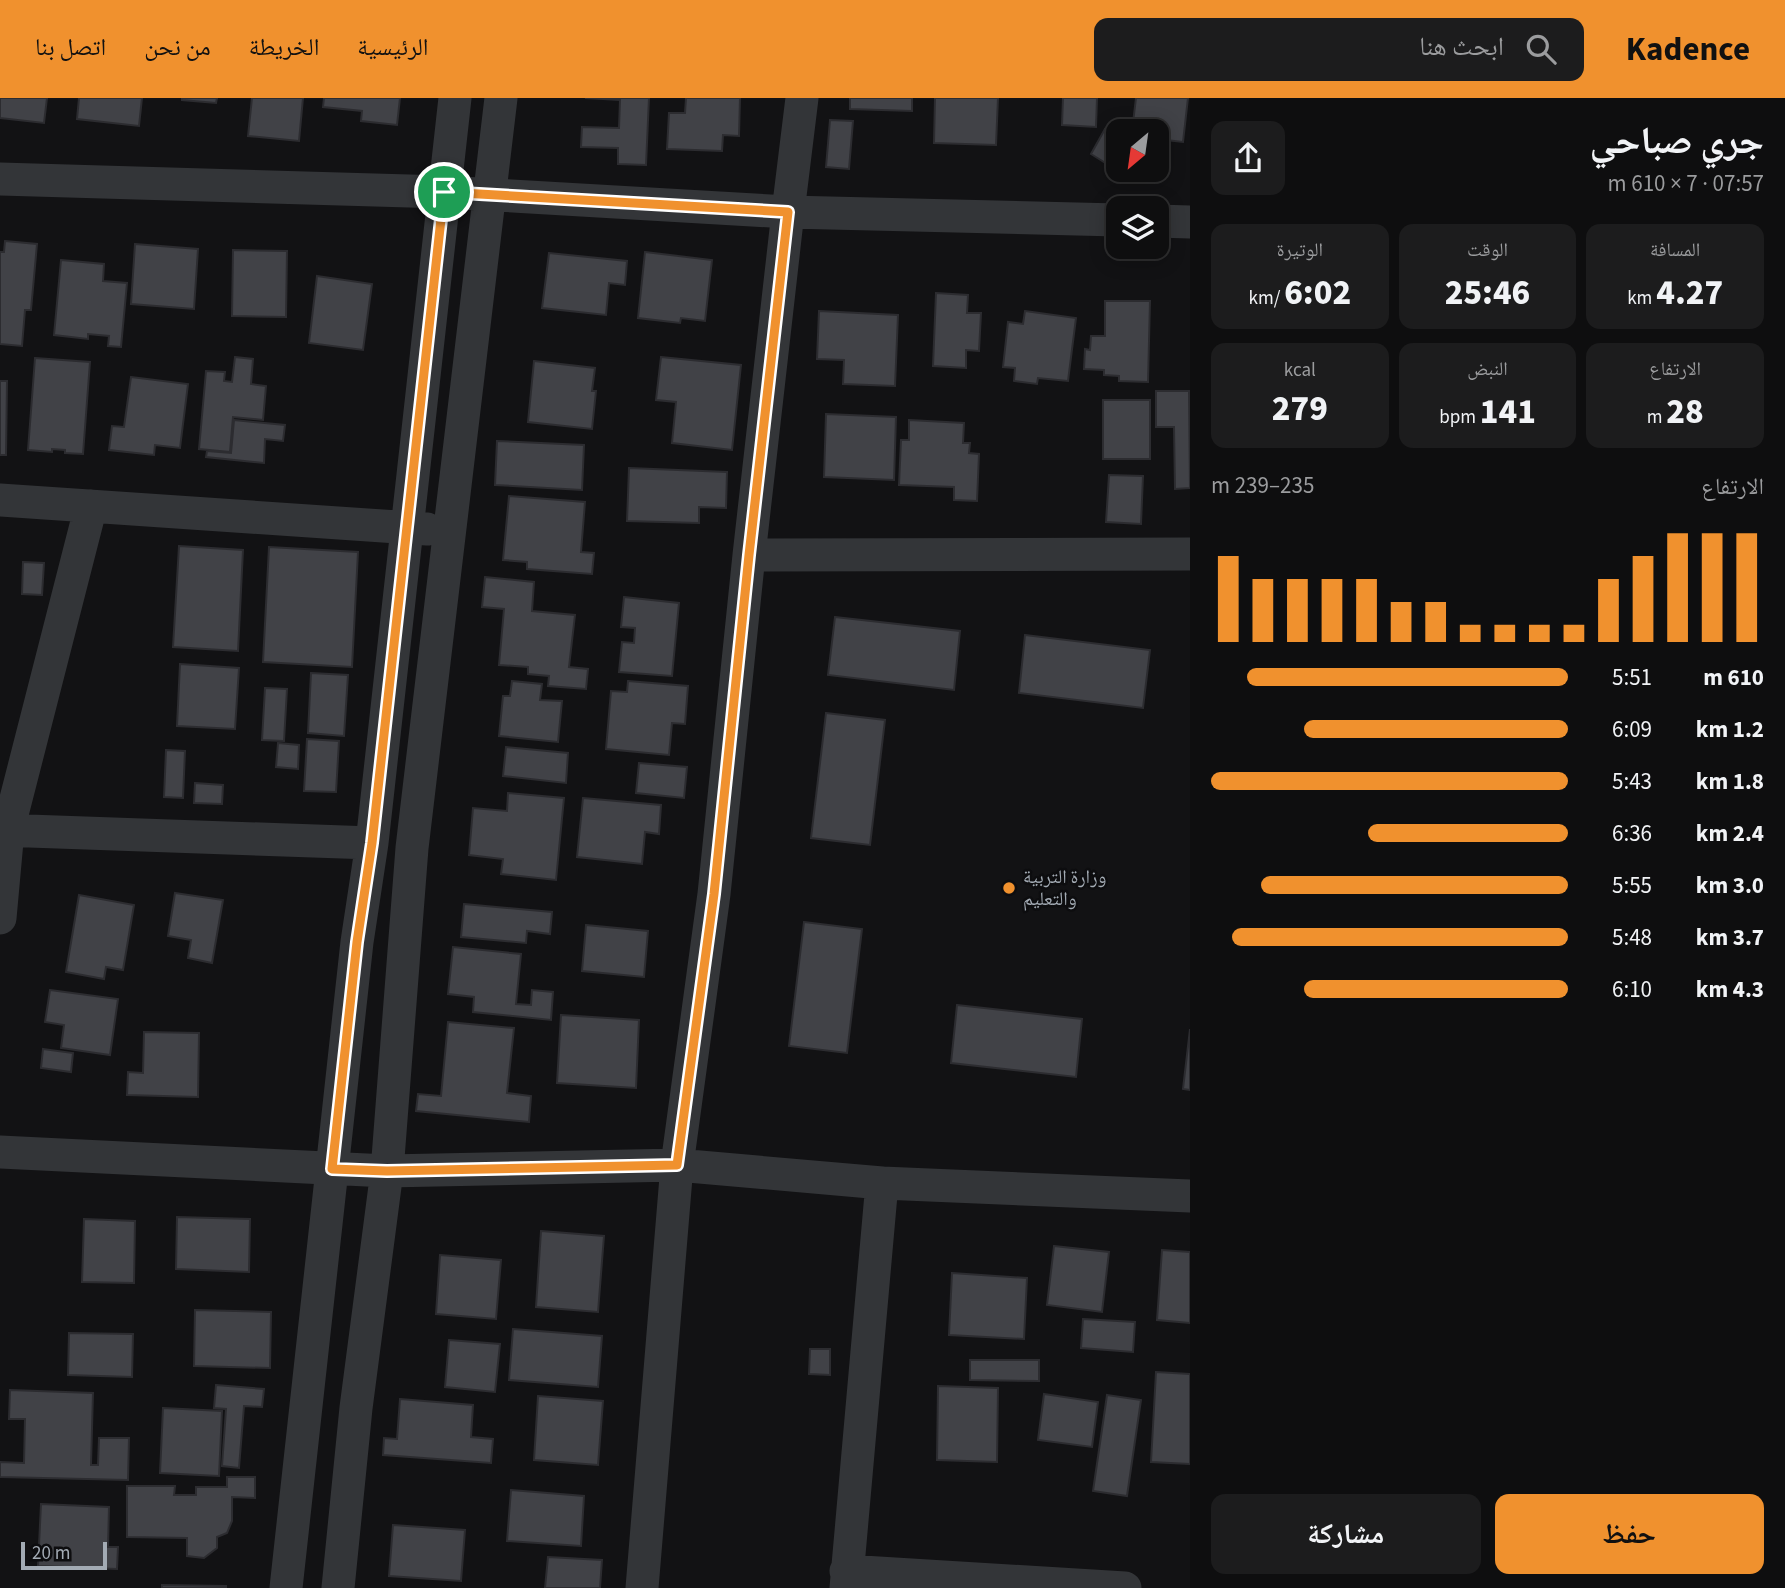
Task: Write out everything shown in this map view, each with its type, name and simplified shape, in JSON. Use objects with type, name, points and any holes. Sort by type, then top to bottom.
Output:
[{"type":"street","points":[[286,1588],[454,98]]},
{"type":"street","points":[[338,1588],[356,1408],[387,1171],[412,848],[501,98]]},
{"type":"street","points":[[642,1588],[677,1165],[714,894],[749,555],[802,98]]},
{"type":"street","points":[[0,179],[444,192],[788,212],[1106,220]]},
{"type":"street","points":[[1169,221],[1190,222]]},
{"type":"street","points":[[0,500],[451,531]]},
{"type":"street","points":[[0,918],[4,830],[91,506]]},
{"type":"street","points":[[749,555],[1190,554]]},
{"type":"street","points":[[4,830],[372,843]]},
{"type":"street","points":[[0,1152],[387,1171],[677,1165],[883,1183],[1190,1196]]},
{"type":"street","points":[[883,1183],[846,1579],[1125,1588]]},
{"type":"building","points":[[0,98],[47,98],[44,123],[0,118]]},
{"type":"building","points":[[79,98],[142,98],[139,126],[77,119]]},
{"type":"building","points":[[182,98],[217,98],[216,103]]},
{"type":"building","points":[[252,98],[303,98],[299,141],[248,136]]},
{"type":"building","points":[[324,98],[400,98],[397,125],[361,121],[362,111],[323,107]]},
{"type":"building","points":[[585,98],[649,98],[646,165],[618,164],[618,148],[581,147],[582,127],[619,128],[620,100]]},
{"type":"building","points":[[686,98],[740,98],[739,136],[723,135],[722,151],[667,149],[669,113],[685,113]]},
{"type":"building","points":[[850,98],[912,98],[912,111],[850,109]]},
{"type":"building","points":[[935,98],[998,98],[996,145],[934,143]]},
{"type":"building","points":[[1063,98],[1097,98],[1096,127],[1062,125]]},
{"type":"building","points":[[1136,98],[1188,98],[1183,142],[1169,140],[1169,119],[1133,119]]},
{"type":"building","points":[[830,120],[853,121],[849,169],[826,167]]},
{"type":"building","points":[[1105,129],[1106,163],[1091,154]]},
{"type":"building","points":[[5,241],[37,244],[31,310],[25,310],[22,346],[0,344],[0,252],[4,252]]},
{"type":"building","points":[[135,244],[198,249],[194,309],[131,304]]},
{"type":"building","points":[[233,250],[287,251],[286,317],[232,316]]},
{"type":"building","points":[[645,252],[712,260],[705,321],[681,318],[680,323],[638,318]]},
{"type":"building","points":[[549,253],[627,261],[625,285],[609,283],[606,315],[542,308]]},
{"type":"building","points":[[61,260],[104,264],[103,281],[127,283],[121,347],[108,346],[109,336],[88,334],[88,339],[54,335]]},
{"type":"building","points":[[317,276],[372,284],[363,350],[309,343]]},
{"type":"building","points":[[936,293],[968,295],[967,313],[981,313],[979,351],[966,350],[966,368],[933,366]]},
{"type":"building","points":[[1105,301],[1150,301],[1148,382],[1119,381],[1119,376],[1104,375],[1104,370],[1084,369],[1085,349],[1090,350],[1091,336],[1105,336]]},
{"type":"building","points":[[819,311],[898,315],[895,386],[843,384],[844,360],[817,359]]},
{"type":"building","points":[[1025,311],[1076,318],[1068,381],[1038,378],[1037,384],[1014,381],[1015,368],[1003,367],[1008,322],[1023,324]]},
{"type":"building","points":[[235,357],[253,359],[251,384],[266,386],[263,420],[233,417],[230,452],[199,449],[206,371],[225,372],[224,381],[232,382]]},
{"type":"building","points":[[661,357],[741,365],[732,450],[672,443],[676,402],[656,400]]},
{"type":"building","points":[[35,358],[90,362],[83,454],[52,449],[52,452],[28,450]]},
{"type":"building","points":[[534,361],[595,368],[592,391],[596,391],[592,429],[528,422]]},
{"type":"building","points":[[131,377],[188,384],[180,448],[155,445],[154,455],[109,450],[112,426],[124,427]]},
{"type":"building","points":[[0,381],[7,381],[6,455],[0,455]]},
{"type":"building","points":[[1156,391],[1189,391],[1190,488],[1175,489],[1174,427],[1156,427]]},
{"type":"building","points":[[1103,400],[1150,400],[1150,459],[1103,459]]},
{"type":"building","points":[[826,414],[896,417],[894,480],[824,477]]},
{"type":"building","points":[[234,420],[285,425],[283,441],[265,439],[264,463],[206,457],[207,451],[231,453]]},
{"type":"building","points":[[909,420],[964,423],[963,443],[970,443],[969,453],[979,454],[977,501],[954,500],[954,487],[899,485],[901,440],[909,440]]},
{"type":"building","points":[[497,441],[584,445],[582,490],[495,485]]},
{"type":"building","points":[[629,468],[727,472],[726,508],[699,507],[699,523],[627,521]]},
{"type":"building","points":[[1109,475],[1143,476],[1141,524],[1106,522]]},
{"type":"building","points":[[509,496],[585,502],[581,552],[594,553],[592,574],[527,569],[527,562],[503,560]]},
{"type":"building","points":[[179,546],[243,550],[238,651],[173,647]]},
{"type":"building","points":[[269,547],[358,552],[352,667],[263,662]]},
{"type":"building","points":[[23,562],[44,563],[42,595],[22,594]]},
{"type":"building","points":[[485,577],[534,582],[532,611],[575,615],[569,667],[588,669],[586,689],[548,686],[549,676],[528,674],[528,667],[499,665],[504,609],[482,607]]},
{"type":"building","points":[[624,597],[679,603],[672,676],[619,672],[622,642],[634,643],[635,628],[621,627]]},
{"type":"building","points":[[835,617],[960,631],[954,690],[828,675]]},
{"type":"building","points":[[1025,635],[1150,650],[1143,708],[1019,693]]},
{"type":"building","points":[[180,664],[239,668],[235,729],[177,726]]},
{"type":"building","points":[[311,673],[348,675],[344,736],[308,733]]},
{"type":"building","points":[[512,681],[542,684],[540,700],[562,701],[558,742],[499,736],[503,696],[510,696]]},
{"type":"building","points":[[628,681],[688,686],[685,724],[672,723],[669,755],[606,749],[611,691],[627,692]]},
{"type":"building","points":[[265,688],[287,689],[284,741],[262,740]]},
{"type":"building","points":[[826,713],[885,720],[870,845],[811,838]]},
{"type":"building","points":[[307,739],[339,741],[336,792],[304,791]]},
{"type":"building","points":[[278,743],[299,745],[298,769],[276,767]]},
{"type":"building","points":[[506,747],[568,753],[566,783],[503,776]]},
{"type":"building","points":[[166,750],[185,751],[183,798],[164,797]]},
{"type":"building","points":[[639,763],[687,767],[684,798],[636,793]]},
{"type":"building","points":[[195,783],[223,785],[222,804],[194,803]]},
{"type":"building","points":[[508,793],[564,798],[556,880],[501,874],[503,859],[469,855],[473,808],[507,811]]},
{"type":"building","points":[[583,798],[661,805],[659,834],[645,832],[642,864],[577,857]]},
{"type":"building","points":[[175,893],[223,900],[212,963],[188,958],[191,940],[168,936]]},
{"type":"building","points":[[79,895],[134,905],[123,970],[106,967],[104,979],[66,972]]},
{"type":"building","points":[[464,904],[552,912],[550,934],[527,931],[526,943],[461,937]]},
{"type":"building","points":[[804,922],[862,929],[847,1053],[789,1046]]},
{"type":"building","points":[[586,925],[648,931],[644,977],[582,971]]},
{"type":"building","points":[[453,947],[521,954],[516,1004],[531,1005],[532,990],[553,992],[551,1020],[473,1012],[474,997],[448,994]]},
{"type":"building","points":[[50,990],[118,999],[110,1055],[61,1048],[64,1025],[45,1022]]},
{"type":"building","points":[[957,1005],[1082,1019],[1076,1077],[951,1063]]},
{"type":"building","points":[[561,1015],[639,1020],[636,1088],[557,1083]]},
{"type":"building","points":[[448,1022],[514,1028],[507,1093],[531,1096],[529,1122],[416,1111],[418,1094],[441,1096]]},
{"type":"building","points":[[1190,1029],[1190,1090],[1183,1089]]},
{"type":"building","points":[[144,1032],[199,1033],[198,1097],[127,1095],[128,1072],[143,1073]]},
{"type":"building","points":[[43,1049],[73,1053],[71,1072],[41,1068]]},
{"type":"building","points":[[177,1217],[250,1219],[249,1272],[176,1269]]},
{"type":"building","points":[[84,1219],[135,1221],[134,1283],[82,1282]]},
{"type":"building","points":[[541,1231],[604,1236],[598,1312],[536,1307]]},
{"type":"building","points":[[1054,1246],[1109,1252],[1102,1312],[1047,1305]]},
{"type":"building","points":[[1162,1250],[1190,1252],[1190,1323],[1157,1320]]},
{"type":"building","points":[[440,1255],[501,1260],[496,1319],[436,1314]]},
{"type":"building","points":[[952,1273],[1027,1278],[1024,1339],[949,1335]]},
{"type":"building","points":[[195,1310],[271,1312],[270,1368],[194,1366]]},
{"type":"building","points":[[1083,1319],[1135,1322],[1133,1352],[1081,1348]]},
{"type":"building","points":[[513,1329],[602,1336],[598,1387],[509,1380]]},
{"type":"building","points":[[69,1333],[133,1334],[132,1377],[68,1375]]},
{"type":"building","points":[[449,1340],[500,1344],[495,1392],[445,1387]]},
{"type":"building","points":[[810,1349],[830,1349],[830,1375],[809,1374]]},
{"type":"building","points":[[970,1360],[1039,1360],[1039,1381],[970,1380]]},
{"type":"building","points":[[1156,1372],[1190,1374],[1190,1464],[1151,1462]]},
{"type":"building","points":[[216,1385],[264,1389],[262,1407],[244,1406],[239,1468],[222,1466],[226,1409],[214,1408]]},
{"type":"building","points":[[938,1386],[998,1388],[997,1462],[937,1460]]},
{"type":"building","points":[[10,1390],[93,1393],[91,1465],[98,1465],[99,1438],[129,1438],[128,1480],[0,1477],[0,1462],[24,1463],[25,1419],[9,1419]]},
{"type":"building","points":[[1044,1394],[1098,1402],[1092,1447],[1038,1440]]},
{"type":"building","points":[[1107,1395],[1141,1400],[1127,1496],[1093,1491]]},
{"type":"building","points":[[538,1396],[603,1401],[598,1465],[534,1460]]},
{"type":"building","points":[[400,1399],[473,1405],[471,1437],[493,1439],[491,1463],[383,1455],[384,1438],[397,1439]]},
{"type":"building","points":[[163,1408],[222,1411],[219,1476],[160,1473]]},
{"type":"building","points":[[227,1477],[255,1477],[255,1498],[232,1497],[232,1521],[227,1533],[217,1537],[217,1548],[204,1558],[187,1556],[187,1538],[127,1537],[127,1486],[175,1486],[174,1495],[196,1495],[196,1487],[227,1487]]},
{"type":"building","points":[[511,1490],[584,1496],[581,1546],[507,1541]]},
{"type":"building","points":[[41,1504],[109,1507],[108,1547],[118,1547],[117,1569],[38,1566]]},
{"type":"building","points":[[393,1525],[465,1530],[461,1581],[389,1576]]},
{"type":"building","points":[[548,1557],[602,1560],[600,1588],[545,1588]]},
{"type":"building","points":[[162,1585],[226,1586],[226,1588],[162,1588]]},
{"type":"place","name":"وزارة التربية والتعليم","points":[[1009,888]]},
{"type":"route","points":[[444,192],[788,212],[714,894],[677,1165],[387,1171],[332,1169],[357,942],[372,843],[444,192]]}]
